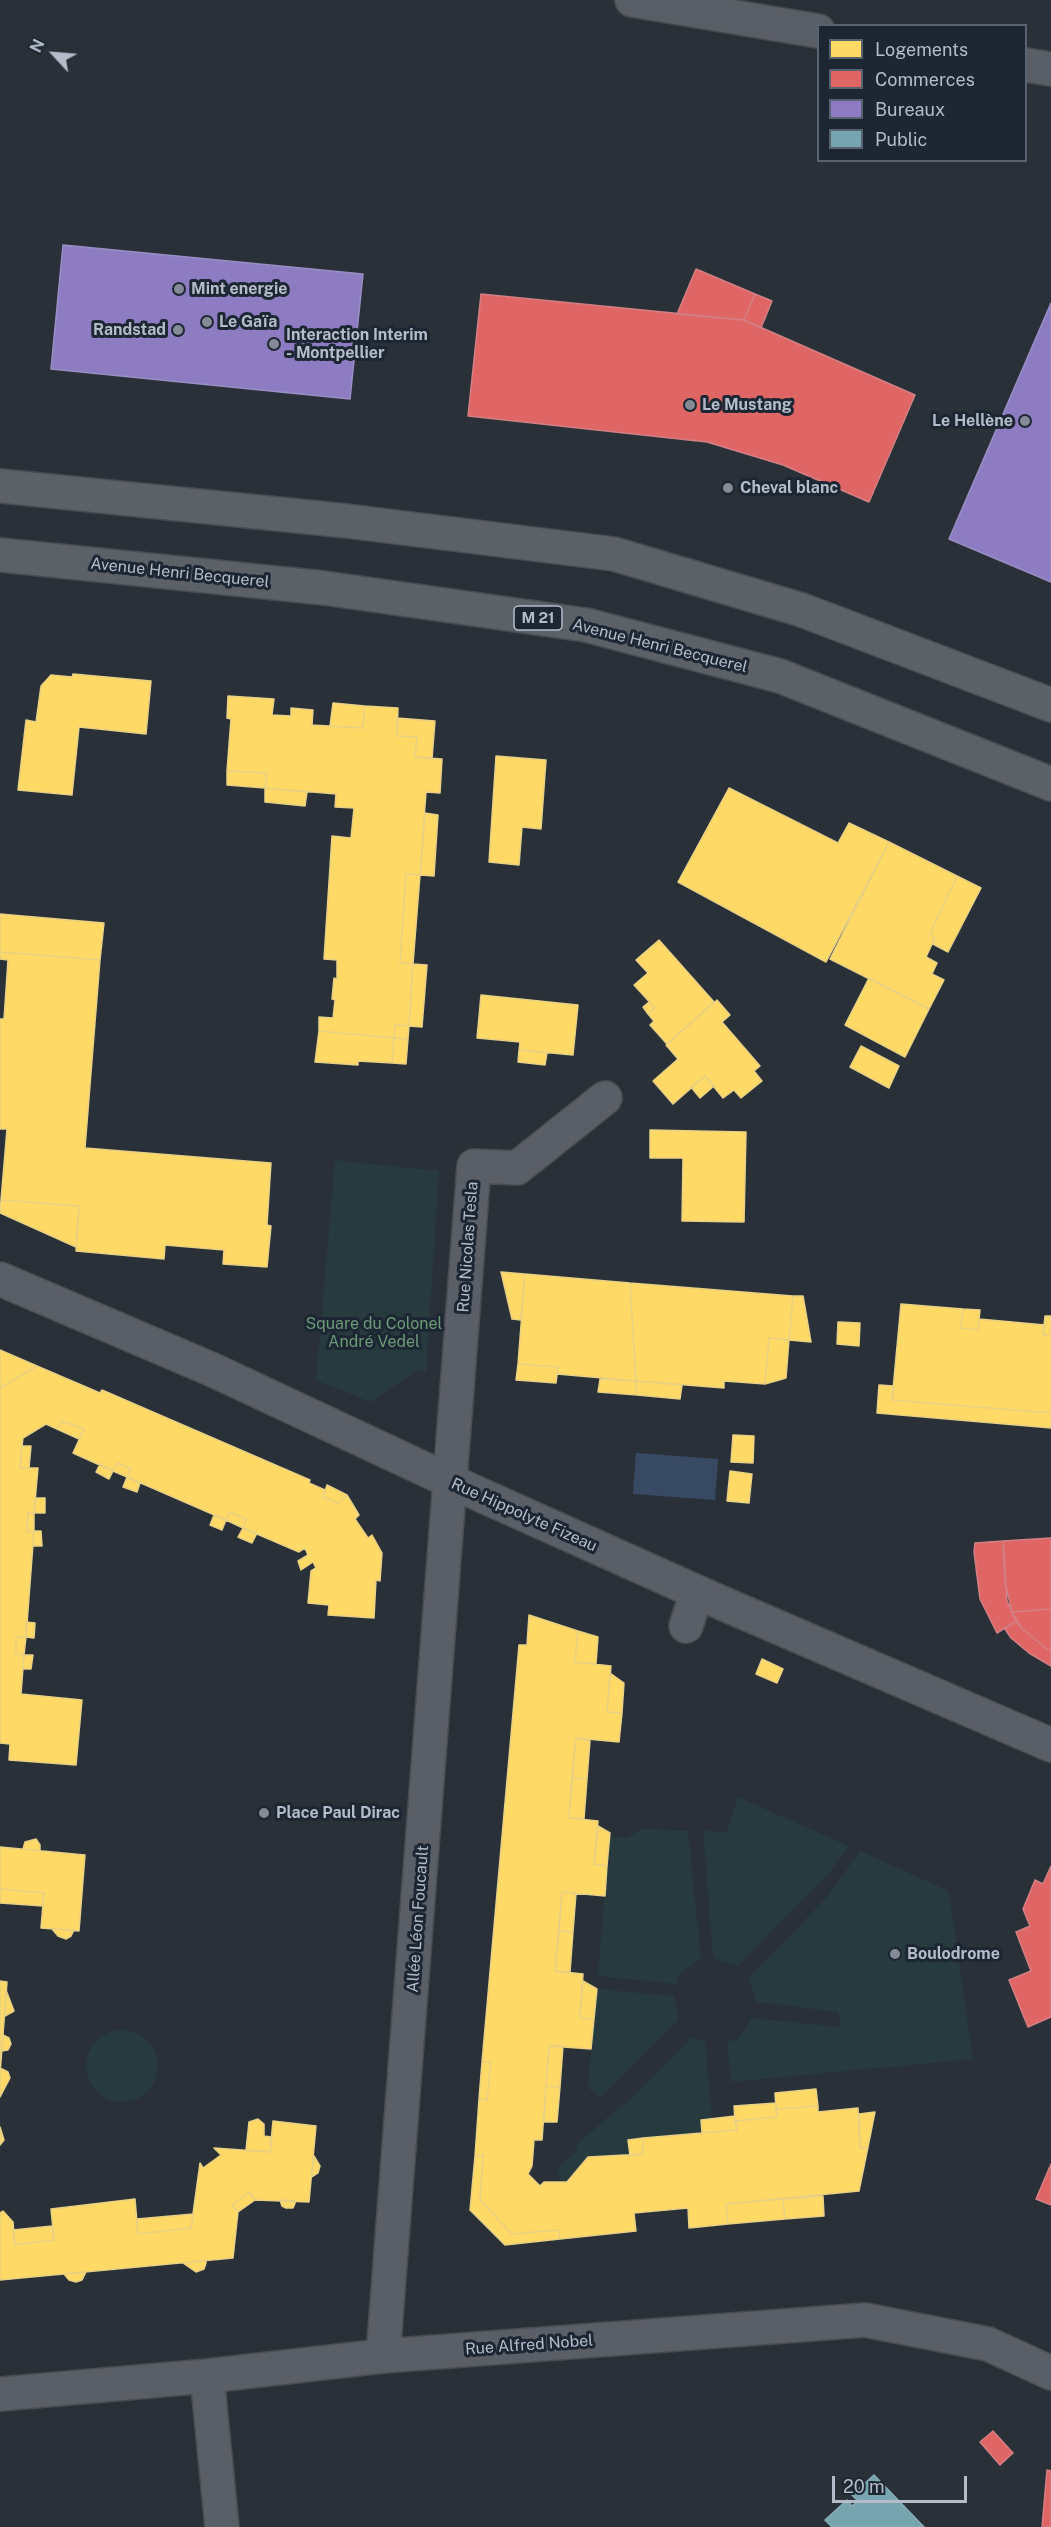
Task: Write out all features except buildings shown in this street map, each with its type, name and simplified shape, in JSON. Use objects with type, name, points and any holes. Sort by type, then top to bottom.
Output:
[{"type":"main road","points":[[0,486],[347,521],[614,554],[802,610],[1051,705]]},
{"type":"main road","name":"Avenue Henri Becquerel","points":[[0,555],[324,588],[586,625],[780,676],[1051,784]]},
{"type":"street","points":[[632,0],[817,31]]},
{"type":"street","points":[[1027,65],[1051,69]]},
{"type":"street","name":"Rue Nicolas Tesla","points":[[452,1482],[474,1166],[517,1168],[605,1098]]},
{"type":"street","name":"Rue Hippolyte Fizeau","points":[[0,1279],[213,1370],[452,1482],[698,1592],[1051,1745]]},
{"type":"street","name":"Allée Léon Foucault","points":[[383,2356],[452,1482]]},
{"type":"street","points":[[686,1626],[698,1592]]},
{"type":"street","name":"Rue Alfred Nobel","points":[[0,2394],[207,2376],[383,2356],[865,2320],[988,2344],[1051,2373]]},
{"type":"street","points":[[207,2376],[222,2527]]},
{"type":"green space","name":"Square du Colonel André Vedel","points":[[335,1160],[439,1171],[426,1372],[419,1369],[371,1402],[316,1380]]},
{"type":"green space","points":[[738,1797],[849,1846],[830,1872],[738,1966],[713,1958],[703,1830],[726,1833]]},
{"type":"green space","points":[[641,1829],[688,1831],[701,1959],[679,1974],[676,1984],[598,1976],[609,1837],[627,1838]]},
{"type":"green space","name":"Boulodrome","points":[[860,1851],[949,1891],[973,2059],[731,2082],[727,2042],[738,2039],[752,2018],[841,2027],[838,2012],[756,2002],[749,1977],[827,1897]]},
{"type":"green space","points":[[597,1989],[674,1996],[679,2020],[600,2098],[588,2088]]},
{"type":"green space","points":[[129,2030],[148,2040],[156,2052],[158,2066],[156,2080],[148,2092],[136,2100],[115,2102],[96,2092],[88,2080],[86,2059],[96,2040],[108,2032]]},
{"type":"green space","points":[[692,2037],[705,2041],[712,2119],[701,2120],[702,2133],[628,2140],[630,2156],[588,2157],[567,2182],[560,2182],[558,2168],[577,2151],[577,2145],[621,2105],[624,2106]]},
{"type":"water","points":[[636,1453],[718,1459],[715,1500],[633,1494]]},
{"type":"place","name":"Mint energie","points":[[179,289]]},
{"type":"place","name":"Le Gaïa","points":[[207,322]]},
{"type":"place","name":"Randstad","points":[[178,330]]},
{"type":"place","name":"Interaction Interim - Montpellier","points":[[274,344]]},
{"type":"place","name":"Le Mustang","points":[[690,405]]},
{"type":"place","name":"Le Hellène","points":[[1025,421]]},
{"type":"place","name":"Cheval blanc","points":[[728,488]]},
{"type":"place","name":"Place Paul Dirac","points":[[264,1813]]},
{"type":"place","name":"Boulodrome","points":[[895,1954]]}]
